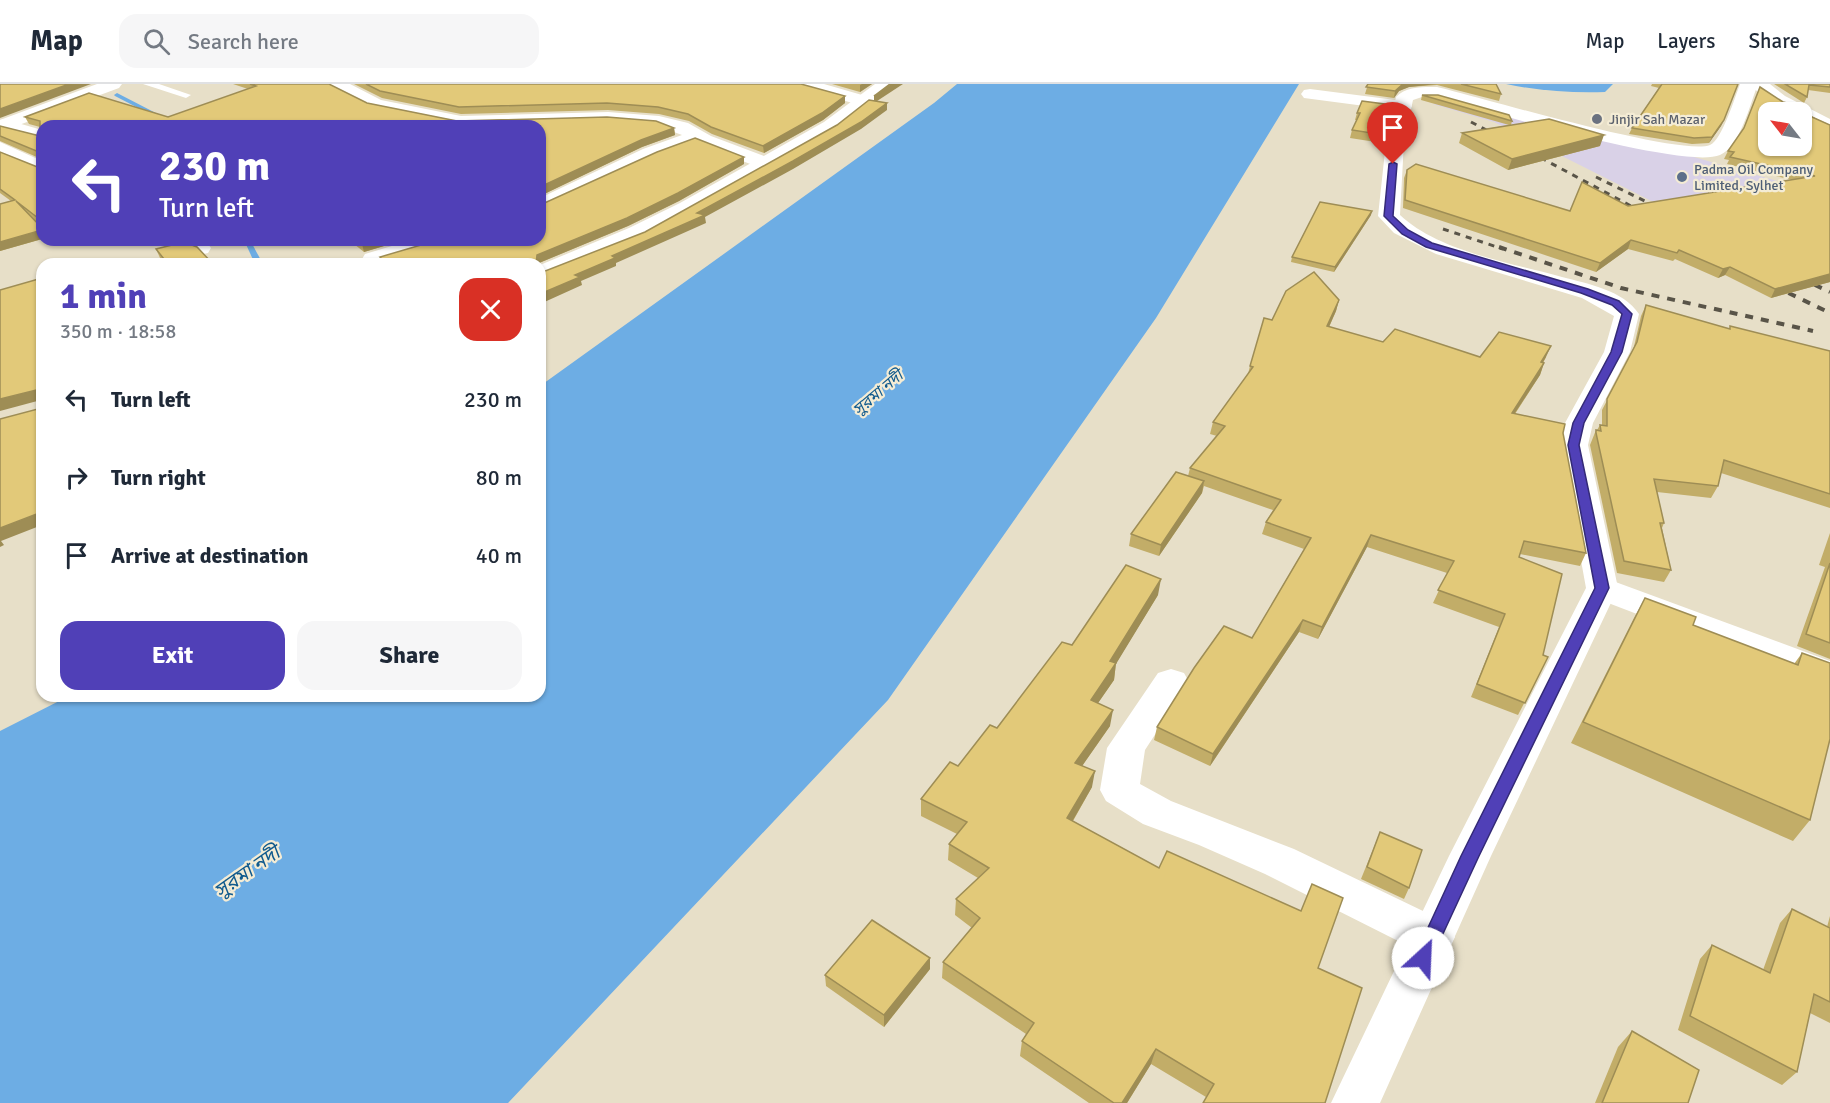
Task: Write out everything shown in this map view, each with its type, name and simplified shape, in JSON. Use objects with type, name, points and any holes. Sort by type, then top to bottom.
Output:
[{"type":"main road","points":[[2,125],[113,84]]},
{"type":"main road","points":[[337,84],[376,104],[456,120]]},
{"type":"main road","points":[[806,84],[863,101]]},
{"type":"main road","points":[[546,270],[637,232],[765,163],[830,126],[886,84]]},
{"type":"main road","points":[[1355,1103],[1432,937],[1602,588],[1574,445],[1579,423],[1617,352],[1627,314],[1616,303],[1585,291],[1429,245],[1393,223],[1389,216],[1394,153],[1406,97],[1420,92],[1437,92],[1635,143],[1688,151],[1714,151],[1726,142],[1749,84]]},
{"type":"main road","points":[[1760,84],[1779,100],[1830,126]]},
{"type":"main road","points":[[1310,94],[1403,106]]},
{"type":"main road","points":[[518,120],[632,118],[681,127],[704,140],[765,163]]},
{"type":"main road","points":[[2,125],[36,134]]},
{"type":"main road","points":[[546,203],[650,153],[697,136]]},
{"type":"main road","points":[[0,148],[36,165]]},
{"type":"main road","points":[[376,258],[415,246]]},
{"type":"main road","points":[[1602,588],[1830,675]]},
{"type":"main road","points":[[1171,682],[1126,748],[1120,790],[1136,804],[1226,838],[1309,875],[1432,937]]},
{"type":"lane","points":[[148,84],[186,95]]},
{"type":"shaded area","name":"Padma Oil Company Limited, Sylhet","points":[[1447,99],[1622,144],[1694,157],[1830,196],[1767,259],[1494,122],[1433,104]]},
{"type":"water","name":"সুরমা নদী","points":[[957,84],[1299,84],[1156,318],[888,700],[508,1103],[0,1103],[0,731],[57,702],[546,702],[546,382],[934,103]]},
{"type":"water","points":[[1506,84],[1613,84],[1605,92],[1568,92]]},
{"type":"building","points":[[0,84],[69,84],[0,109]]},
{"type":"building","points":[[250,84],[329,84],[367,103],[452,120],[36,120],[25,117],[89,93],[168,117],[256,86]]},
{"type":"building","points":[[366,84],[801,84],[845,96],[822,113],[763,146],[711,127],[688,114],[658,107],[607,103],[459,107],[380,91]]},
{"type":"building","points":[[1368,84],[1403,84],[1395,91],[1366,87]]},
{"type":"building","points":[[1461,84],[1496,84],[1501,94]]},
{"type":"building","points":[[1662,84],[1738,84],[1724,120],[1712,137],[1694,138],[1632,128]]},
{"type":"building","points":[[1785,84],[1830,84],[1830,87],[1809,85],[1807,97]]},
{"type":"building","points":[[1760,87],[1783,102],[1758,102],[1758,156],[1812,156],[1812,117],[1830,125],[1830,274],[1775,289],[1730,267],[1723,269],[1679,250],[1677,253],[1631,240],[1600,263],[1405,200],[1407,170],[1416,164],[1570,211],[1582,182],[1628,206],[1815,176],[1730,157],[1734,152],[1728,151],[1744,128]]},
{"type":"building","points":[[1422,95],[1438,95],[1509,115],[1512,121]]},
{"type":"building","points":[[869,100],[887,103],[861,122],[697,213],[705,215],[612,256],[615,258],[575,275],[580,277],[546,291],[546,271],[645,232],[837,125]]},
{"type":"building","points":[[1362,101],[1392,105],[1384,135],[1352,130],[1360,113],[1357,113]]},
{"type":"building","points":[[607,117],[656,121],[674,128],[641,140],[546,184],[546,120],[494,120]]},
{"type":"building","points":[[1549,119],[1604,135],[1512,159],[1462,133]]},
{"type":"building","points":[[0,126],[36,135],[36,151],[0,136]]},
{"type":"building","points":[[695,138],[744,157],[627,218],[537,255],[537,258],[380,257],[418,246],[546,246],[546,202],[657,152]]},
{"type":"building","points":[[0,152],[36,166],[36,216],[16,201],[36,222],[36,232],[0,242],[0,204],[15,200],[0,189]]},
{"type":"building","points":[[1320,202],[1372,211],[1335,267],[1292,257]]},
{"type":"building","points":[[168,246],[194,246],[207,258],[163,258],[156,249]]},
{"type":"building","points":[[1314,272],[1339,300],[1327,326],[1383,342],[1395,329],[1480,357],[1499,332],[1551,346],[1541,362],[1544,363],[1512,413],[1565,424],[1563,433],[1586,553],[1524,541],[1519,557],[1562,574],[1543,655],[1548,657],[1525,703],[1477,684],[1505,614],[1438,590],[1454,561],[1371,535],[1322,627],[1303,620],[1213,754],[1157,727],[1224,626],[1252,638],[1311,538],[1266,522],[1281,500],[1190,468],[1225,426],[1213,422],[1253,367],[1250,366],[1264,318],[1272,320],[1286,291]]},
{"type":"building","points":[[36,280],[36,390],[0,399],[0,290]]},
{"type":"building","points":[[1646,305],[1730,329],[1730,326],[1830,351],[1830,494],[1724,460],[1718,486],[1654,479],[1664,523],[1660,523],[1671,570],[1624,561],[1596,433],[1596,430],[1601,431],[1600,425],[1607,426],[1607,399],[1637,342]]},
{"type":"building","points":[[36,410],[36,514],[0,528],[0,419]]},
{"type":"building","points":[[1176,472],[1204,481],[1161,545],[1131,534]]},
{"type":"building","points":[[1830,563],[1830,643],[1806,634]]},
{"type":"building","points":[[1126,565],[1161,579],[1110,661],[1116,663],[1091,700],[1113,710],[1075,763],[1095,771],[1067,818],[1159,868],[1167,851],[1301,911],[1312,884],[1343,898],[1318,968],[1362,988],[1325,1103],[1203,1103],[1214,1084],[1156,1049],[1122,1103],[1114,1103],[1022,1041],[1034,1023],[943,962],[980,918],[956,899],[989,868],[949,844],[967,822],[921,799],[950,762],[958,766],[990,725],[997,728],[1062,642],[1072,645]]},
{"type":"building","points":[[1645,598],[1696,617],[1693,625],[1798,665],[1802,653],[1830,663],[1830,739],[1810,820],[1583,722]]},
{"type":"building","points":[[1380,832],[1422,850],[1409,888],[1367,867]]},
{"type":"building","points":[[1792,909],[1830,928],[1830,1002],[1814,994],[1797,1072],[1690,1016],[1712,945],[1770,973]]},
{"type":"building","points":[[872,920],[930,958],[884,1015],[825,975]]},
{"type":"building","points":[[1632,1031],[1699,1070],[1688,1103],[1602,1103]]},
{"type":"waterway","points":[[117,95],[165,120]]},
{"type":"waterway","points":[[250,246],[256,258]]},
{"type":"railway","points":[[1471,122],[1500,137]]},
{"type":"railway","points":[[1530,152],[1646,214]]},
{"type":"railway","points":[[1596,177],[1663,210]]},
{"type":"railway","points":[[1443,229],[1503,249]]},
{"type":"railway","points":[[1499,247],[1621,288],[1813,331]]},
{"type":"railway","points":[[1800,278],[1830,292]]},
{"type":"railway","points":[[1774,286],[1830,313]]},
{"type":"place","name":"Jinjir Sah Mazar","points":[[1597,119]]},
{"type":"place","name":"Padma Oil Company Limited, Sylhet","points":[[1682,177]]},
{"type":"route","points":[[1393,164],[1389,216],[1393,223],[1405,232],[1429,245],[1585,291],[1616,303],[1627,314],[1617,352],[1579,423],[1574,445],[1602,588],[1470,856],[1423,958]]}]
